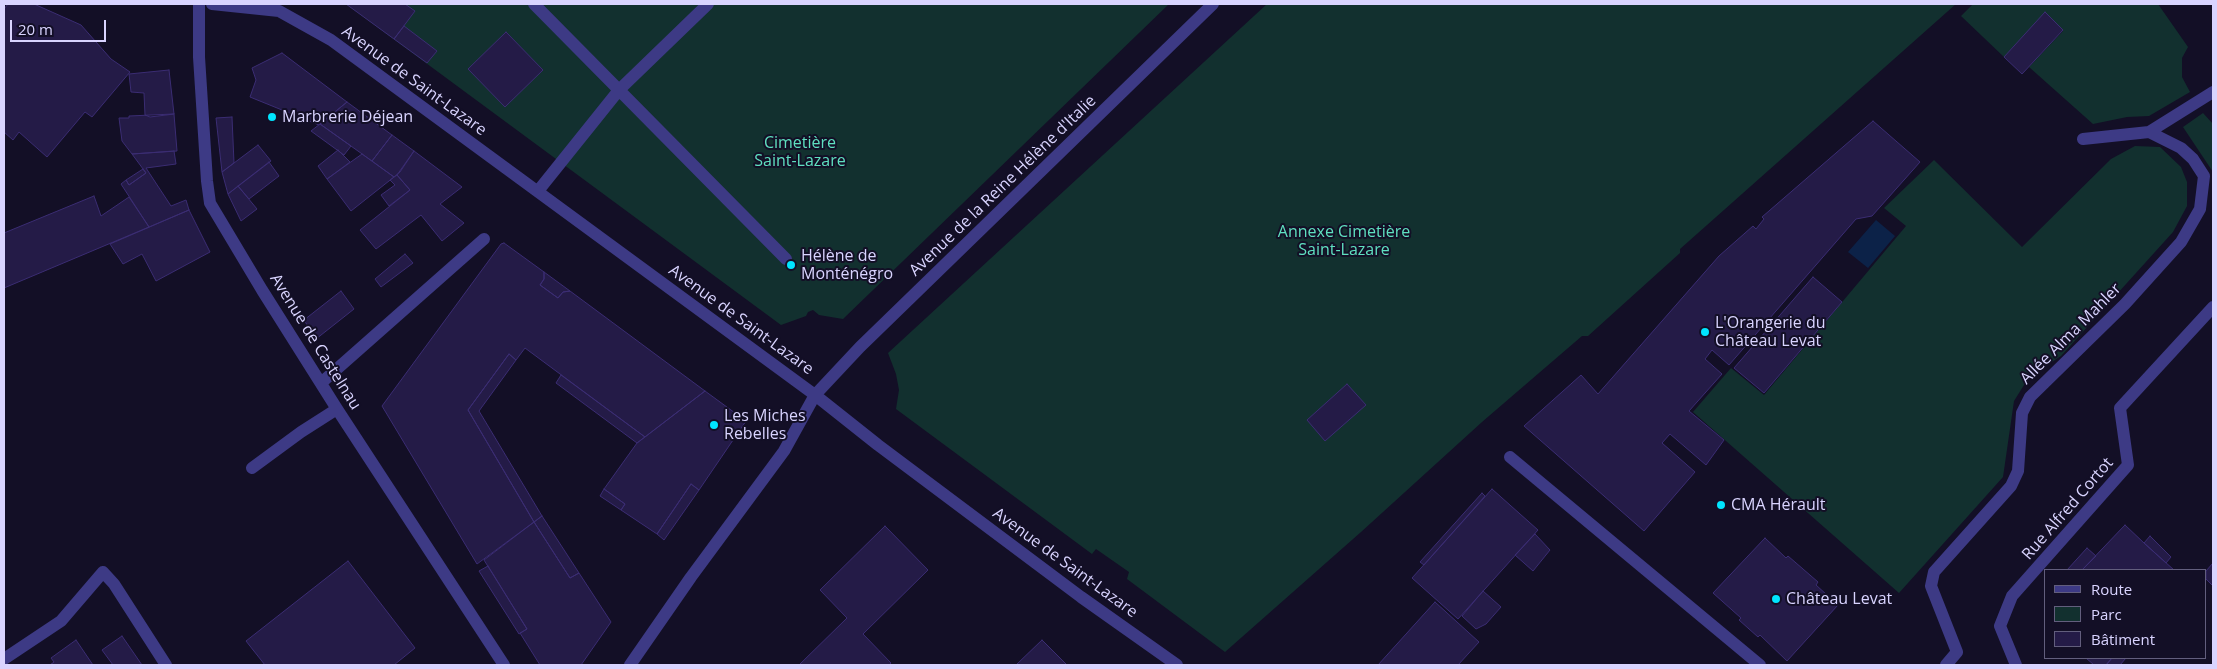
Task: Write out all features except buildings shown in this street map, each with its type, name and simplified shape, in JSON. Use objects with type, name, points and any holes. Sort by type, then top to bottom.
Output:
[{"type":"street","name":"Avenue de Castelnau","points":[[199,4],[199,57],[210,203],[322,384],[504,665]]},
{"type":"street","points":[[212,4],[280,7]]},
{"type":"street","points":[[534,4],[786,259]]},
{"type":"street","points":[[538,191],[619,90],[708,4]]},
{"type":"street","name":"Avenue de la Reine Hélène d'Italie","points":[[630,665],[691,577],[784,451],[815,395],[860,347],[1213,4]]},
{"type":"street","name":"Avenue de Saint-Lazare","points":[[280,7],[331,40],[538,191],[815,395],[878,445],[1081,597],[1177,665]]},
{"type":"street","points":[[2083,139],[2149,132],[2213,92]]},
{"type":"street","name":"Allée Alma Mahler","points":[[1946,665],[1957,652],[1931,586],[1934,572],[2010,486],[2018,471],[2022,413],[2030,397],[2125,304],[2181,242],[2200,209],[2204,176],[2193,159],[2181,148],[2149,132]]},
{"type":"street","points":[[322,384],[484,239]]},
{"type":"street","name":"Rue Alfred Cortot","points":[[2016,665],[2000,626],[2012,596],[2128,465],[2120,408],[2213,307]]},
{"type":"street","points":[[252,468],[301,432],[338,409]]},
{"type":"street","points":[[1510,457],[1760,665]]},
{"type":"street","points":[[4,659],[61,621],[103,572],[166,665]]},
{"type":"green space","name":"Cimetière Saint-Lazare","points":[[346,4],[1169,4],[843,319],[819,315],[813,310],[808,312],[806,316],[781,325]]},
{"type":"green space","name":"Annexe Cimetière Saint-Lazare","points":[[1267,4],[1956,4],[1680,249],[1680,253],[1588,336],[1582,336],[1482,422],[1225,652],[1127,579],[1129,572],[1096,549],[1092,554],[896,409],[899,390],[896,374],[888,353]]},
{"type":"green space","points":[[1973,4],[2158,4],[2188,47],[2182,58],[2182,77],[2190,92],[2149,116],[2127,117],[2093,124],[2029,67],[2063,31],[2046,13],[2004,57],[1961,16]]},
{"type":"green space","points":[[2203,113],[2213,124],[2213,172],[2183,127]]},
{"type":"green space","points":[[2135,146],[2160,147],[2181,167],[2187,182],[2187,206],[2173,232],[2061,356],[2029,377],[2014,401],[2003,477],[1899,593],[1693,412],[1731,368],[1764,395],[1906,226],[1884,208],[1934,160],[2022,247],[2111,159]]},
{"type":"water","points":[[1876,220],[1895,236],[1868,268],[1848,252]]},
{"type":"place","name":"Marbrerie Déjean","points":[[272,117]]},
{"type":"place","name":"Hélène de Monténégro","points":[[791,265]]},
{"type":"place","name":"L'Orangerie du Château Levat","points":[[1705,332]]},
{"type":"place","name":"Les Miches Rebelles","points":[[714,425]]},
{"type":"place","name":"CMA Hérault","points":[[1721,505]]},
{"type":"place","name":"Château Levat","points":[[1776,599]]}]
